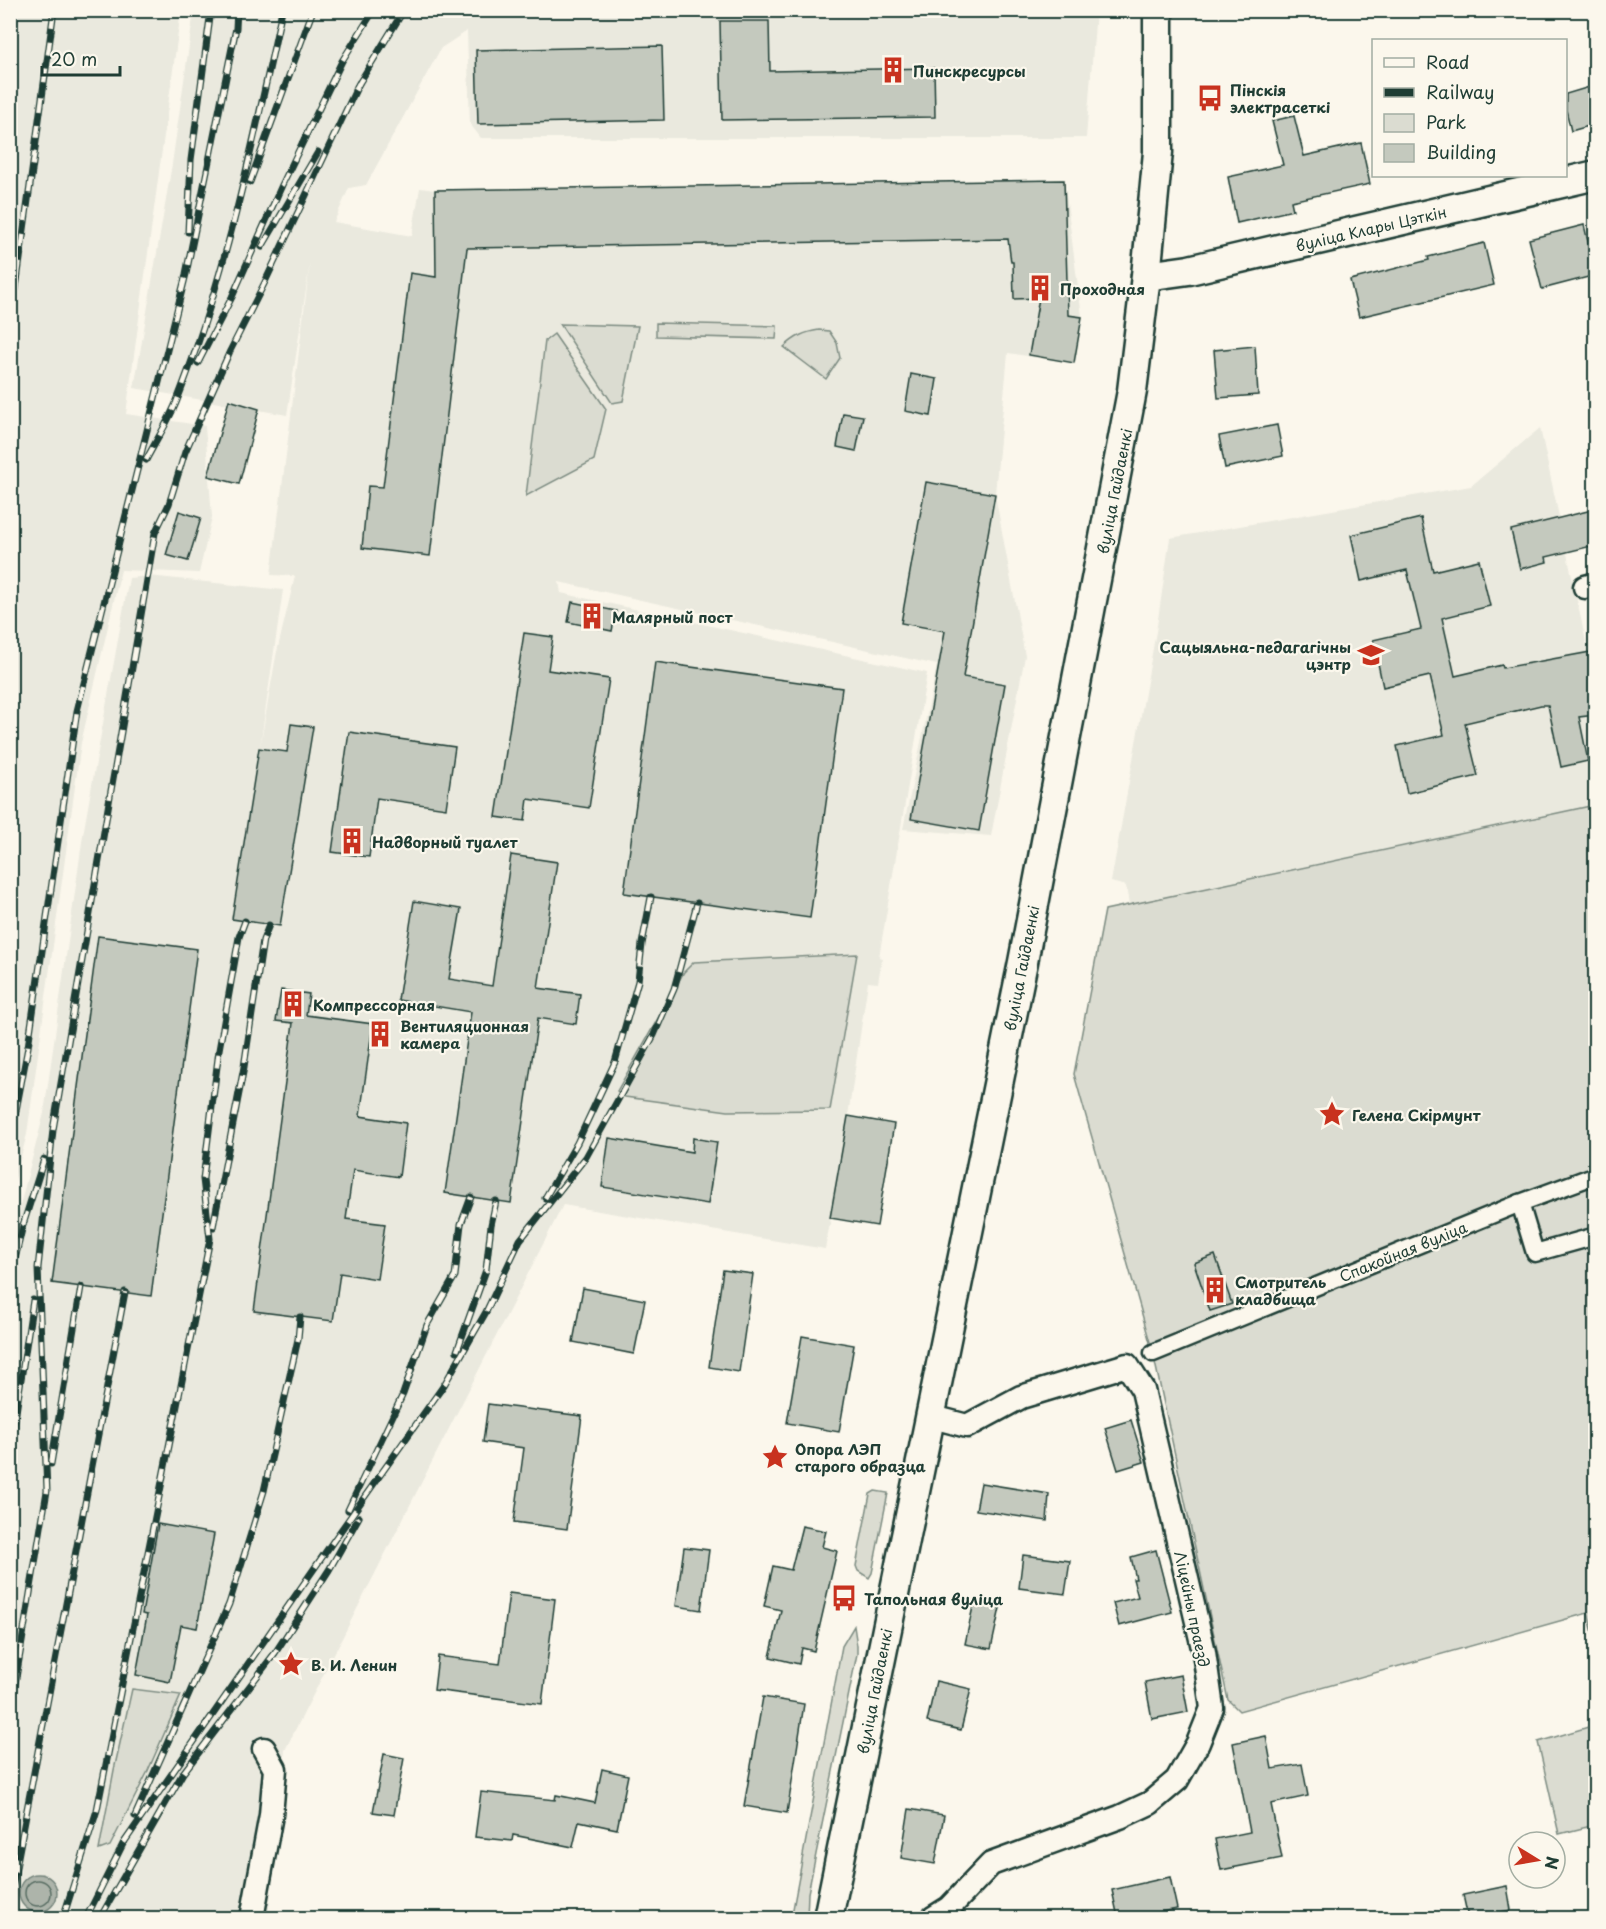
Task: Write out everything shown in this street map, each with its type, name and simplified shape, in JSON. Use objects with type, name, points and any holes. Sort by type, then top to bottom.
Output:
[{"type":"street","name":"вуліца Гайдаенкі","points":[[828,1918],[1025,950],[1125,434],[1136,364],[1158,152],[1158,10]]},
{"type":"street","name":"вуліца Клары Цэткін","points":[[1146,276],[1189,270],[1596,176]]},
{"type":"street","name":"Спакойная вуліца","points":[[1153,1353],[1520,1203],[1596,1175]]},
{"type":"street","points":[[1520,1203],[1534,1253],[1596,1236]]},
{"type":"street","name":"Ліцейны праезд","points":[[929,1416],[967,1426],[1021,1397],[1127,1365],[1143,1390],[1204,1652],[1212,1708],[1198,1743],[1177,1780],[1150,1803],[1120,1817],[990,1864],[949,1908],[933,1918]]},
{"type":"street","points":[[252,1918],[271,1815],[275,1769],[264,1749]]},
{"type":"shaded area","points":[[11,11],[181,11],[126,414],[205,426],[212,517],[199,573],[121,570],[81,743],[27,1134],[11,1194]]},
{"type":"shaded area","points":[[194,11],[1096,11],[1086,138],[481,138],[470,124],[467,31],[441,48],[366,185],[349,188],[334,222],[412,236],[420,188],[435,190],[1064,180],[1082,317],[1074,363],[1008,353],[995,494],[1025,656],[991,836],[903,829],[937,665],[559,582],[561,593],[927,673],[879,957],[882,958],[878,983],[868,982],[848,1116],[894,1124],[877,1226],[831,1218],[825,1249],[563,1205],[285,1750],[268,1918],[11,1918],[11,1240],[44,1113],[83,835],[129,578],[149,576],[283,590],[260,747],[276,656],[295,576],[271,575],[310,263],[287,415],[134,388],[172,164]]},
{"type":"shaded area","name":"Сацыяльна-педагагічны цэнтр","points":[[1540,428],[1595,684],[1595,805],[1129,905],[1126,886],[1111,882],[1157,626],[1170,538],[1471,486]]},
{"type":"green space","points":[[656,323],[777,326],[776,339],[656,336]]},
{"type":"green space","points":[[560,324],[638,326],[623,401],[612,403]]},
{"type":"green space","points":[[819,330],[829,331],[837,343],[840,358],[826,379],[784,347],[800,336]]},
{"type":"green space","points":[[554,334],[606,409],[594,460],[526,496],[545,341]]},
{"type":"green space","points":[[1595,805],[1595,1642],[1588,1613],[1239,1711],[1228,1700],[1153,1353],[1074,1074],[1105,910]]},
{"type":"green space","points":[[857,954],[830,1110],[728,1111],[625,1097],[617,1091],[684,972],[694,962]]},
{"type":"green space","points":[[875,1491],[888,1493],[872,1573],[869,1578],[858,1571],[856,1566],[870,1494]]},
{"type":"green space","points":[[854,1626],[857,1654],[808,1893],[807,1918],[793,1918],[842,1646]]},
{"type":"green space","points":[[132,1689],[181,1695],[147,1773],[110,1846],[99,1850],[114,1770]]},
{"type":"green space","points":[[1595,1725],[1595,1825],[1567,1832],[1567,1830],[1558,1830],[1538,1742]]},
{"type":"water","points":[[38,1874],[52,1879],[57,1893],[52,1907],[38,1912],[24,1907],[19,1893],[24,1879]]},
{"type":"building","name":"Пинскресурсы","points":[[720,21],[769,21],[770,71],[934,68],[935,117],[722,120]]},
{"type":"building","points":[[662,46],[664,120],[478,124],[476,50]]},
{"type":"building","points":[[1596,85],[1596,124],[1571,131],[1567,114],[1567,94]]},
{"type":"building","points":[[1294,116],[1304,156],[1361,143],[1370,184],[1291,201],[1293,210],[1237,223],[1228,177],[1283,165],[1272,121]]},
{"type":"building","points":[[1064,180],[1068,315],[1082,317],[1074,363],[1029,355],[1039,298],[1014,299],[1013,262],[1011,262],[1008,239],[467,248],[430,556],[362,548],[368,486],[383,487],[410,273],[436,277],[435,190]]},
{"type":"building","points":[[1584,225],[1596,275],[1542,289],[1529,239]]},
{"type":"building","points":[[1484,243],[1494,285],[1359,317],[1350,280]]},
{"type":"building","points":[[1255,346],[1258,395],[1218,398],[1214,350]]},
{"type":"building","points":[[911,374],[937,379],[931,416],[905,411]]},
{"type":"building","points":[[229,400],[259,409],[239,484],[208,476]]},
{"type":"building","points":[[843,413],[863,416],[856,451],[837,447]]},
{"type":"building","points":[[1277,425],[1283,456],[1225,468],[1219,436]]},
{"type":"building","points":[[926,482],[995,494],[963,677],[1005,684],[979,831],[911,819],[945,631],[901,623]]},
{"type":"building","points":[[1596,509],[1596,545],[1546,557],[1547,562],[1520,569],[1511,530]]},
{"type":"building","points":[[179,511],[201,518],[188,561],[166,555]]},
{"type":"building","name":"Сацыяльна-педагагічны цэнтр","points":[[1421,518],[1433,571],[1479,560],[1490,606],[1442,618],[1455,676],[1502,665],[1503,668],[1596,651],[1596,715],[1579,717],[1588,761],[1561,767],[1548,705],[1541,705],[1465,723],[1478,776],[1407,793],[1397,746],[1444,735],[1430,676],[1383,687],[1373,640],[1421,629],[1407,570],[1361,581],[1351,535]]},
{"type":"building","name":"Малярный пост","points":[[572,602],[616,611],[612,631],[568,622]]},
{"type":"building","points":[[524,633],[553,637],[548,670],[609,679],[589,808],[528,799],[525,821],[496,817]]},
{"type":"building","points":[[655,662],[842,688],[810,918],[624,893]]},
{"type":"building","points":[[291,724],[313,727],[280,926],[232,919],[259,748],[287,752]]},
{"type":"building","points":[[349,732],[455,747],[446,808],[377,798],[369,857],[332,852]]},
{"type":"building","points":[[511,855],[557,862],[538,988],[580,994],[576,1024],[538,1018],[511,1203],[445,1193],[471,1012],[398,1000],[414,901],[461,909],[449,979],[492,986]]},
{"type":"building","points":[[98,936],[197,949],[151,1296],[52,1283]]},
{"type":"building","points":[[281,990],[309,994],[306,1015],[373,1024],[360,1116],[406,1123],[399,1177],[353,1170],[346,1219],[385,1224],[377,1279],[340,1273],[333,1321],[254,1311],[293,1023],[276,1021]]},
{"type":"building","points":[[848,1116],[894,1124],[877,1226],[830,1218]]},
{"type":"building","points":[[609,1138],[692,1152],[693,1138],[717,1142],[708,1204],[602,1187]]},
{"type":"building","name":"Смотритель кладбища","points":[[1215,1255],[1232,1304],[1210,1311],[1194,1263]]},
{"type":"building","points":[[723,1270],[753,1274],[739,1372],[709,1367]]},
{"type":"building","points":[[583,1288],[645,1300],[634,1354],[573,1342]]},
{"type":"building","points":[[802,1336],[854,1345],[839,1432],[787,1423]]},
{"type":"building","points":[[488,1404],[582,1416],[567,1529],[514,1522],[524,1448],[483,1442]]},
{"type":"building","points":[[1131,1420],[1144,1462],[1118,1470],[1105,1428]]},
{"type":"building","points":[[981,1483],[1049,1494],[1047,1521],[976,1510]]},
{"type":"building","points":[[158,1524],[214,1534],[197,1628],[181,1625],[170,1682],[136,1675],[147,1615],[142,1614]]},
{"type":"building","points":[[802,1526],[826,1531],[822,1547],[837,1551],[814,1651],[802,1648],[799,1664],[770,1657],[781,1610],[764,1606],[773,1566],[791,1570]]},
{"type":"building","points":[[684,1547],[709,1550],[701,1610],[676,1606]]},
{"type":"building","points":[[1156,1550],[1172,1612],[1119,1626],[1113,1603],[1138,1597],[1133,1579],[1136,1579],[1131,1557]]},
{"type":"building","points":[[1023,1555],[1070,1561],[1065,1594],[1019,1588]]},
{"type":"building","points":[[509,1593],[555,1599],[542,1704],[434,1690],[438,1656],[500,1664]]},
{"type":"building","points":[[974,1602],[1000,1608],[991,1649],[965,1644]]},
{"type":"building","points":[[1181,1675],[1188,1712],[1152,1719],[1145,1682]]},
{"type":"building","points":[[936,1681],[971,1689],[961,1730],[927,1722]]},
{"type":"building","points":[[763,1697],[804,1704],[787,1813],[744,1806]]},
{"type":"building","points":[[1266,1736],[1272,1769],[1302,1764],[1308,1796],[1271,1804],[1282,1858],[1221,1870],[1215,1839],[1250,1832],[1233,1743]]},
{"type":"building","points":[[384,1754],[404,1758],[394,1815],[373,1812]]},
{"type":"building","points":[[602,1769],[628,1775],[617,1829],[579,1821],[573,1847],[513,1835],[512,1841],[475,1837],[481,1792],[555,1800],[556,1795],[595,1803]]},
{"type":"building","points":[[909,1809],[944,1815],[935,1864],[901,1858]]},
{"type":"building","points":[[1170,1877],[1177,1909],[1133,1918],[1118,1918],[1112,1890]]},
{"type":"building","points":[[1507,1886],[1511,1910],[1468,1918],[1463,1895]]},
{"type":"railway","points":[[10,332],[54,10]]},
{"type":"railway","points":[[188,232],[191,160],[211,10]]},
{"type":"railway","points":[[10,1142],[28,1047],[77,711],[186,274],[236,28],[237,10]]},
{"type":"railway","points":[[146,460],[176,403],[210,307],[237,209],[282,10]]},
{"type":"railway","points":[[250,182],[313,10]]},
{"type":"railway","points":[[198,363],[232,297],[282,185],[342,61],[374,10]]},
{"type":"railway","points":[[355,90],[404,10]]},
{"type":"railway","points":[[10,1714],[47,1491],[38,1268],[53,1130],[155,533],[169,504],[185,452],[230,351],[359,83]]},
{"type":"railway","points":[[262,247],[318,152]]},
{"type":"railway","points":[[545,1198],[577,1143],[615,1062],[638,981],[651,897]]},
{"type":"railway","points":[[86,1918],[123,1844],[444,1385],[486,1312],[520,1240],[586,1157],[654,1035],[674,989],[697,903]]},
{"type":"railway","points":[[63,1918],[97,1810],[210,1239],[203,1179],[219,1050],[239,937],[245,921]]},
{"type":"railway","points":[[213,1227],[244,1067],[263,940],[269,925]]},
{"type":"railway","points":[[10,1280],[23,1225],[44,1159]]},
{"type":"railway","points":[[348,1510],[403,1394],[427,1325],[455,1276],[461,1224],[471,1197]]},
{"type":"railway","points":[[457,1351],[486,1270],[496,1201]]},
{"type":"railway","points":[[51,1464],[81,1287]]},
{"type":"railway","points":[[10,1899],[125,1292]]},
{"type":"railway","points":[[10,1452],[33,1300]]},
{"type":"railway","points":[[135,1816],[229,1604],[264,1491],[298,1339],[300,1317]]},
{"type":"railway","points":[[100,1918],[183,1773],[275,1653],[329,1570],[359,1517]]},
{"type":"place","name":"Пинскресурсы","points":[[893,70]]},
{"type":"place","name":"Пінскія электрасеткі","points":[[1210,98]]},
{"type":"place","name":"Проходная","points":[[1040,288]]},
{"type":"place","name":"Малярный пост","points":[[592,616]]},
{"type":"place","name":"Сацыяльна-педагагічны цэнтр","points":[[1371,655]]},
{"type":"place","name":"Надворный туалет","points":[[352,841]]},
{"type":"place","name":"Компрессорная","points":[[293,1004]]},
{"type":"place","name":"Вентиляционная камера","points":[[380,1034]]},
{"type":"place","name":"Гелена Скірмунт","points":[[1332,1114]]},
{"type":"place","name":"Смотритель кладбища","points":[[1215,1290]]},
{"type":"place","name":"Опора ЛЭП старого образца","points":[[775,1457]]},
{"type":"place","name":"Тапольная вуліца","points":[[844,1598]]},
{"type":"place","name":"В. И. Ленин","points":[[291,1664]]}]
